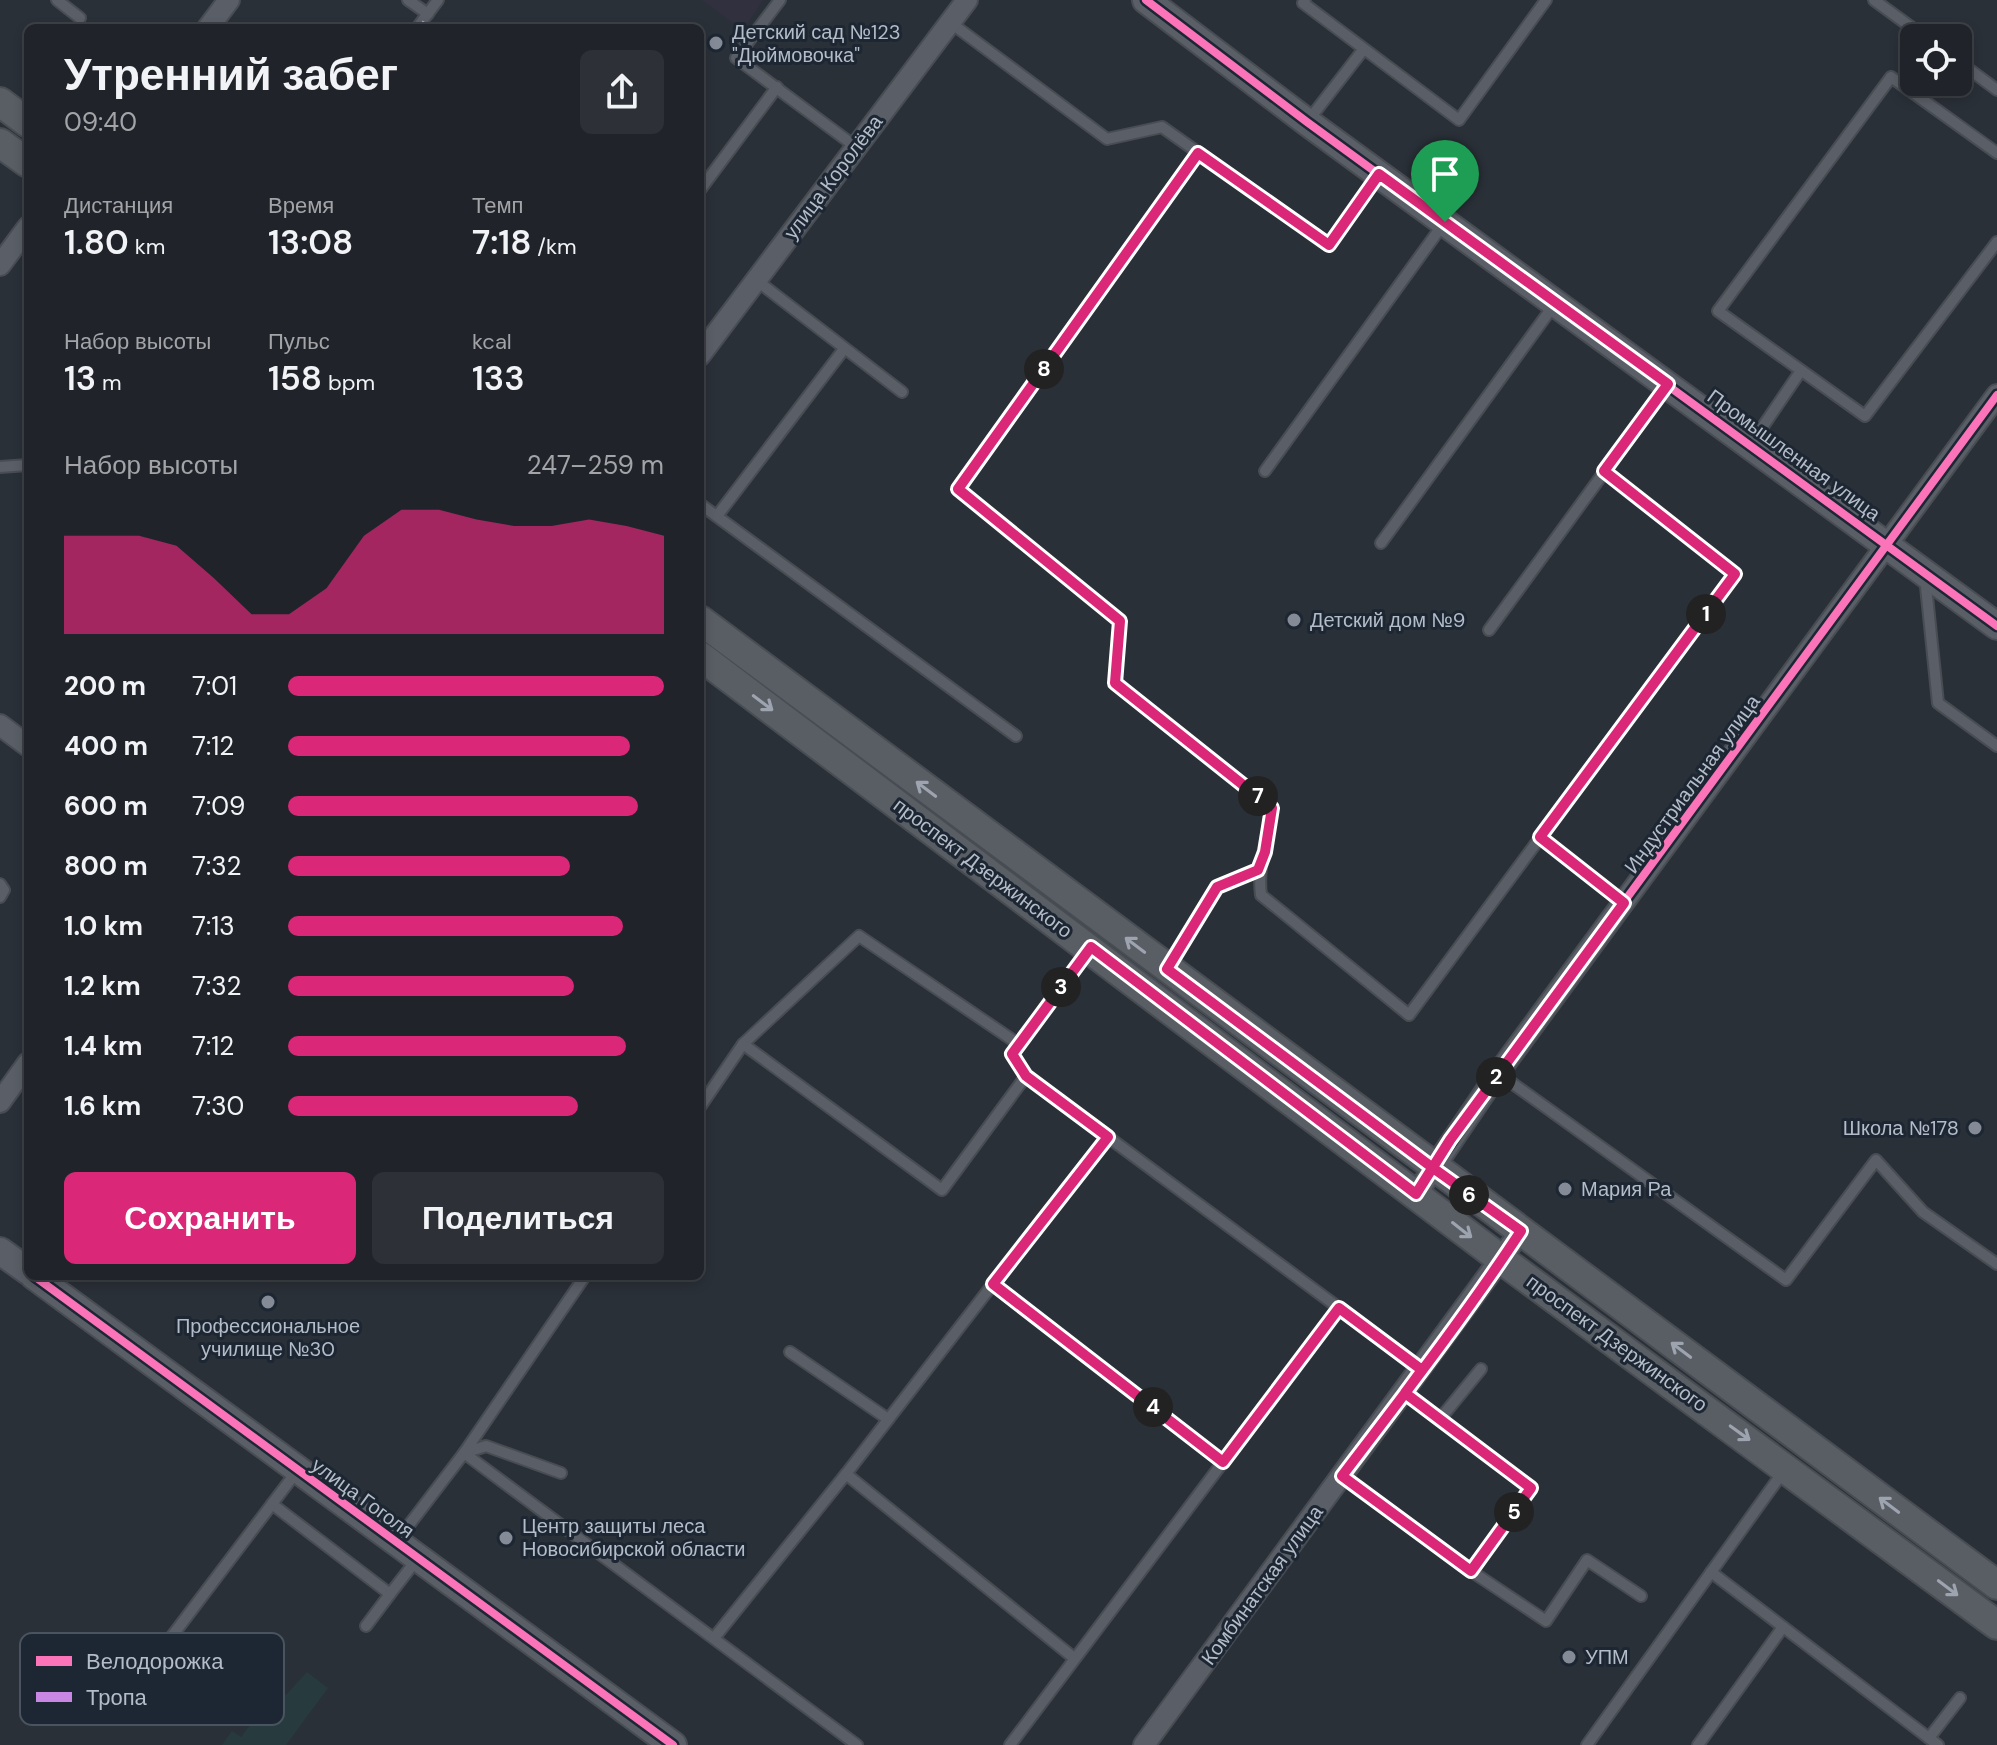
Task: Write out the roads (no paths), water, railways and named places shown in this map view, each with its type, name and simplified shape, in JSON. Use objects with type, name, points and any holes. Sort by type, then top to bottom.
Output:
[{"type":"main road","points":[[0,102],[24,120]]},
{"type":"main road","points":[[0,143],[24,160]]},
{"type":"main road","name":"проспект Дзержинского","points":[[704,623],[1997,1585]]},
{"type":"main road","name":"проспект Дзержинского","points":[[704,659],[1091,947],[1502,1260],[1787,1467],[1997,1625]]},
{"type":"street","points":[[211,24],[229,0]]},
{"type":"street","name":"улица Королёва","points":[[704,350],[967,0]]},
{"type":"street","name":"Промышленная улица","points":[[1146,0],[1307,122],[1889,544],[1997,626]]},
{"type":"street","points":[[0,265],[24,232]]},
{"type":"street","name":"Индустриальная улица","points":[[1416,1194],[1498,1073],[1997,395]]},
{"type":"street","points":[[0,725],[24,743]]},
{"type":"street","points":[[0,1102],[24,1069]]},
{"type":"street","name":"Комбинатская улица","points":[[1144,1745],[1521,1231]]},
{"type":"street","points":[[0,1251],[24,1268]]},
{"type":"street","name":"улица Гоголя","points":[[39,1280],[673,1745]]},
{"type":"lane","points":[[57,0],[80,18]]},
{"type":"lane","points":[[408,0],[428,14]]},
{"type":"lane","points":[[420,24],[438,0]]},
{"type":"lane","points":[[780,0],[736,58],[856,147]]},
{"type":"lane","points":[[1305,0],[1303,3],[1363,50],[1459,120],[1546,0]]},
{"type":"lane","points":[[1874,0],[1907,24]]},
{"type":"lane","points":[[951,23],[1107,139],[1162,127],[1329,245],[1379,174]]},
{"type":"lane","points":[[1307,122],[1363,50]]},
{"type":"lane","points":[[1972,71],[1997,90]]},
{"type":"lane","points":[[1997,153],[1891,77],[1718,311],[1865,416],[1997,242]]},
{"type":"lane","points":[[704,185],[777,87]]},
{"type":"lane","points":[[1198,153],[958,489],[1120,621],[1115,683],[1272,808],[1265,852],[1258,870],[1261,895],[1409,1015],[1735,574],[1604,471]]},
{"type":"lane","points":[[1265,471],[1445,222]]},
{"type":"lane","points":[[756,280],[902,392]]},
{"type":"lane","points":[[1381,543],[1556,303]]},
{"type":"lane","points":[[717,516],[844,349]]},
{"type":"lane","points":[[1751,444],[1800,372]]},
{"type":"lane","points":[[1489,630],[1668,384]]},
{"type":"lane","points":[[0,467],[24,465]]},
{"type":"lane","points":[[704,507],[1016,736]]},
{"type":"lane","points":[[1924,571],[1938,703],[1997,746]]},
{"type":"lane","points":[[1540,837],[1624,903]]},
{"type":"lane","points":[[1167,969],[1217,887],[1258,870]]},
{"type":"lane","points":[[0,884],[4,890],[0,897]]},
{"type":"lane","points":[[704,1101],[743,1044],[859,936],[1020,1045]]},
{"type":"lane","points":[[1091,947],[1012,1054],[1026,1076],[1422,1370]]},
{"type":"lane","points":[[743,1044],[942,1190],[1026,1076]]},
{"type":"lane","points":[[1498,1073],[1786,1280],[1876,1160],[1923,1212],[1997,1264]]},
{"type":"lane","points":[[714,1638],[1108,1137]]},
{"type":"lane","points":[[396,1542],[464,1453],[582,1280]]},
{"type":"lane","points":[[993,1284],[1223,1462]]},
{"type":"lane","points":[[1010,1745],[1339,1308]]},
{"type":"lane","points":[[790,1352],[888,1419]]},
{"type":"lane","points":[[1440,1419],[1481,1369]]},
{"type":"lane","points":[[1405,1393],[1531,1488],[1471,1571]]},
{"type":"lane","points":[[464,1453],[486,1446],[561,1473]]},
{"type":"lane","points":[[464,1453],[857,1745]]},
{"type":"lane","points":[[1587,1745],[1787,1467]]},
{"type":"lane","points":[[174,1633],[298,1470]]},
{"type":"lane","points":[[846,1474],[1074,1658]]},
{"type":"lane","points":[[1342,1476],[1471,1571],[1546,1621],[1587,1560],[1641,1596]]},
{"type":"lane","points":[[272,1504],[390,1594]]},
{"type":"lane","points":[[366,1626],[418,1558]]},
{"type":"lane","points":[[1711,1572],[1934,1741],[1960,1698]]},
{"type":"lane","points":[[1698,1745],[1783,1627]]},
{"type":"place","name":"Детский сад №123 \"Дюймовочка\"","points":[[716,43]]},
{"type":"place","name":"Детский дом №9","points":[[1294,620]]},
{"type":"place","name":"Школа №178","points":[[1975,1128]]},
{"type":"place","name":"Мария Ра","points":[[1565,1189]]},
{"type":"place","name":"Профессиональное училище №30","points":[[268,1302]]},
{"type":"place","name":"Центр защиты леса Новосибирской области","points":[[506,1538]]},
{"type":"place","name":"УПМ","points":[[1569,1657]]}]
